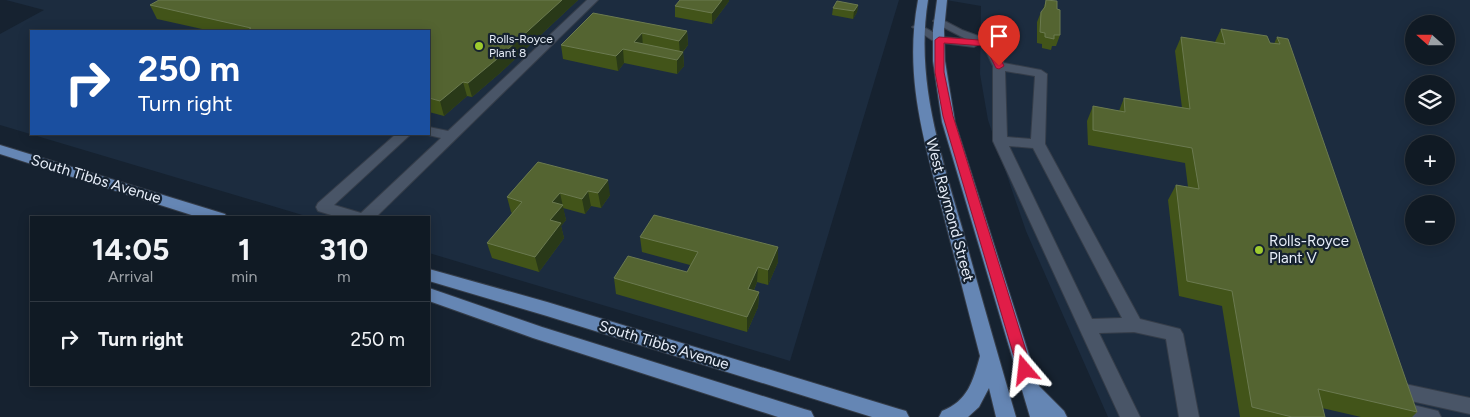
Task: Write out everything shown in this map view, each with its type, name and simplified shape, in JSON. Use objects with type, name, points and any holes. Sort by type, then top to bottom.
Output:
[{"type":"main road","name":"West Raymond Street","points":[[922,0],[918,27],[918,77],[926,125],[1006,417]]},
{"type":"main road","name":"West Raymond Street","points":[[942,0],[939,21],[940,72],[948,116],[1040,417]]},
{"type":"main road","name":"South Tibbs Avenue","points":[[0,150],[214,216]]},
{"type":"main road","name":"South Tibbs Avenue","points":[[430,275],[547,309],[899,417]]},
{"type":"main road","name":"South Tibbs Avenue","points":[[430,294],[539,332],[804,417]]},
{"type":"main road","points":[[949,417],[967,408],[976,398],[984,380],[989,355]]},
{"type":"main road","points":[[1031,388],[1057,417]]},
{"type":"lane","points":[[367,216],[593,0]]},
{"type":"lane","points":[[939,21],[958,32],[988,43],[999,66],[1000,142],[1130,417]]},
{"type":"lane","points":[[918,27],[939,40],[988,43]]},
{"type":"lane","points":[[999,66],[1041,74],[1038,144],[1134,325]]},
{"type":"lane","points":[[430,130],[452,136]]},
{"type":"lane","points":[[353,216],[323,207],[403,135]]},
{"type":"lane","points":[[1000,142],[1038,144]]},
{"type":"lane","points":[[1087,326],[1134,325],[1174,334],[1189,417]]},
{"type":"lane","points":[[1389,388],[1470,406]]},
{"type":"lane","points":[[1396,409],[1431,417]]},
{"type":"shaded area","points":[[6,0],[899,0],[790,361],[430,253],[430,216],[306,216],[34,135],[430,135],[430,30],[30,30],[30,134],[0,125],[0,34],[44,10]]},
{"type":"shaded area","points":[[946,0],[1470,0],[1470,417],[1108,417],[1026,231],[988,120],[980,74],[981,6]]},
{"type":"building","name":"Rolls-Royce Plant 8","points":[[159,0],[562,0],[497,59],[468,83],[463,82],[440,101],[430,98],[430,30],[248,30],[251,28],[150,5]]},
{"type":"building","points":[[680,0],[722,0],[712,13],[675,6]]},
{"type":"building","points":[[1046,0],[1057,1],[1057,9],[1060,10],[1060,35],[1054,35],[1054,39],[1045,37],[1045,33],[1040,32],[1041,12],[1045,7]]},
{"type":"building","points":[[837,1],[858,5],[854,11],[833,8]]},
{"type":"building","points":[[593,13],[687,31],[679,41],[642,33],[634,42],[683,52],[677,60],[623,49],[616,56],[561,45]]},
{"type":"building","name":"Rolls-Royce Plant V","points":[[1221,29],[1267,36],[1270,43],[1280,44],[1277,37],[1288,39],[1417,412],[1318,389],[1325,417],[1292,417],[1252,407],[1232,291],[1187,281],[1176,185],[1199,189],[1192,148],[1093,130],[1093,106],[1125,112],[1124,98],[1190,109],[1181,37],[1225,44]]},
{"type":"building","points":[[538,162],[608,180],[598,193],[588,191],[582,199],[560,193],[552,202],[563,205],[550,220],[561,223],[535,257],[487,243],[522,202],[507,197]]},
{"type":"building","points":[[654,215],[778,247],[768,270],[758,267],[748,289],[759,292],[747,317],[614,278],[628,256],[687,272],[698,252],[640,237]]},
{"type":"place","name":"Rolls-Royce Plant 8","points":[[479,46]]},
{"type":"place","name":"Rolls-Royce Plant V","points":[[1259,250]]},
{"type":"route","points":[[999,66],[988,43],[939,40],[940,72],[948,116],[1025,370]]}]
